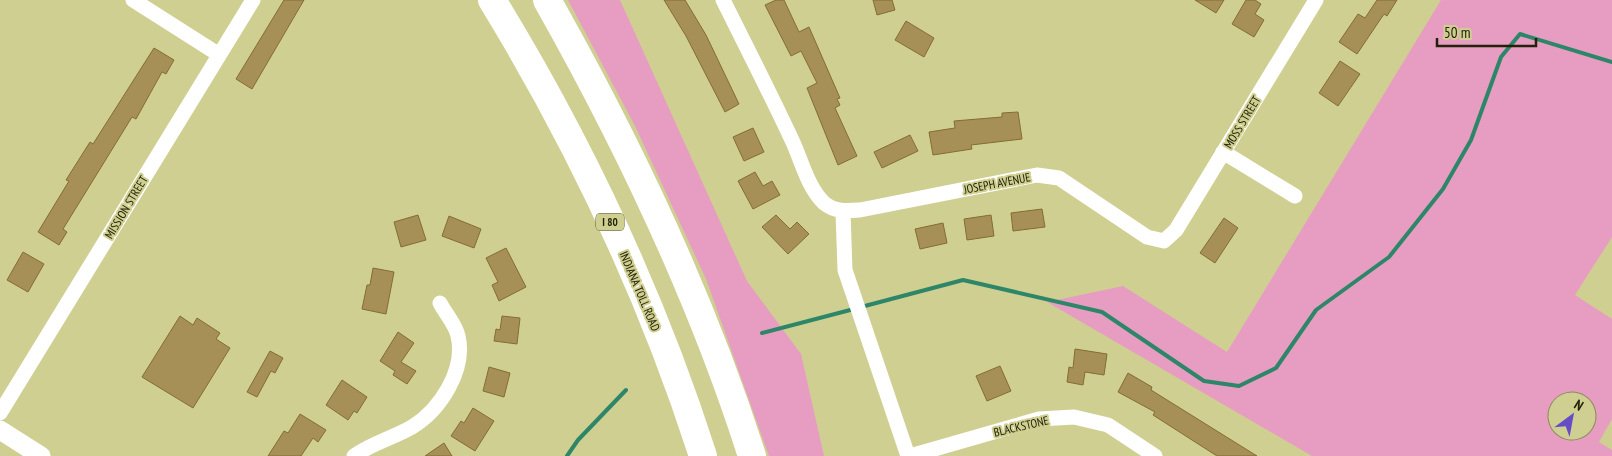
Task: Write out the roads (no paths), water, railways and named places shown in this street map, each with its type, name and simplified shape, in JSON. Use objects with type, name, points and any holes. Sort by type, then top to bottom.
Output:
[{"type":"highway","name":"INDIANA TOLL ROAD","points":[[492,0],[547,95],[584,167],[630,266],[667,355],[703,456]]},
{"type":"highway","points":[[547,0],[621,138],[668,237],[708,333],[752,456]]},
{"type":"street","points":[[132,0],[218,54]]},
{"type":"street","name":"MISSION STREET","points":[[0,413],[218,54],[253,0]]},
{"type":"street","points":[[723,0],[792,139],[814,190],[822,202],[843,212],[845,270],[851,293],[909,456]]},
{"type":"street","name":"MOSS STREET","points":[[1164,241],[1176,230],[1315,0]]},
{"type":"street","points":[[1224,152],[1295,196]]},
{"type":"street","name":"JOSEPH AVENUE","points":[[843,212],[1037,175],[1059,178],[1147,237],[1164,241]]},
{"type":"street","points":[[354,456],[367,446],[412,426],[440,402],[458,367],[458,336],[440,303]]},
{"type":"street","name":"BLACKSTONE","points":[[909,456],[1038,419],[1074,417],[1108,425],[1149,454]]},
{"type":"street","points":[[0,430],[41,456]]},
{"type":"waterway","points":[[861,307],[963,280],[1102,312],[1204,381],[1239,386],[1276,368],[1316,310],[1389,257],[1443,189],[1471,140],[1501,57],[1520,34],[1612,62]]},
{"type":"waterway","points":[[762,333],[854,309]]},
{"type":"waterway","points":[[567,456],[578,440],[626,390]]}]
